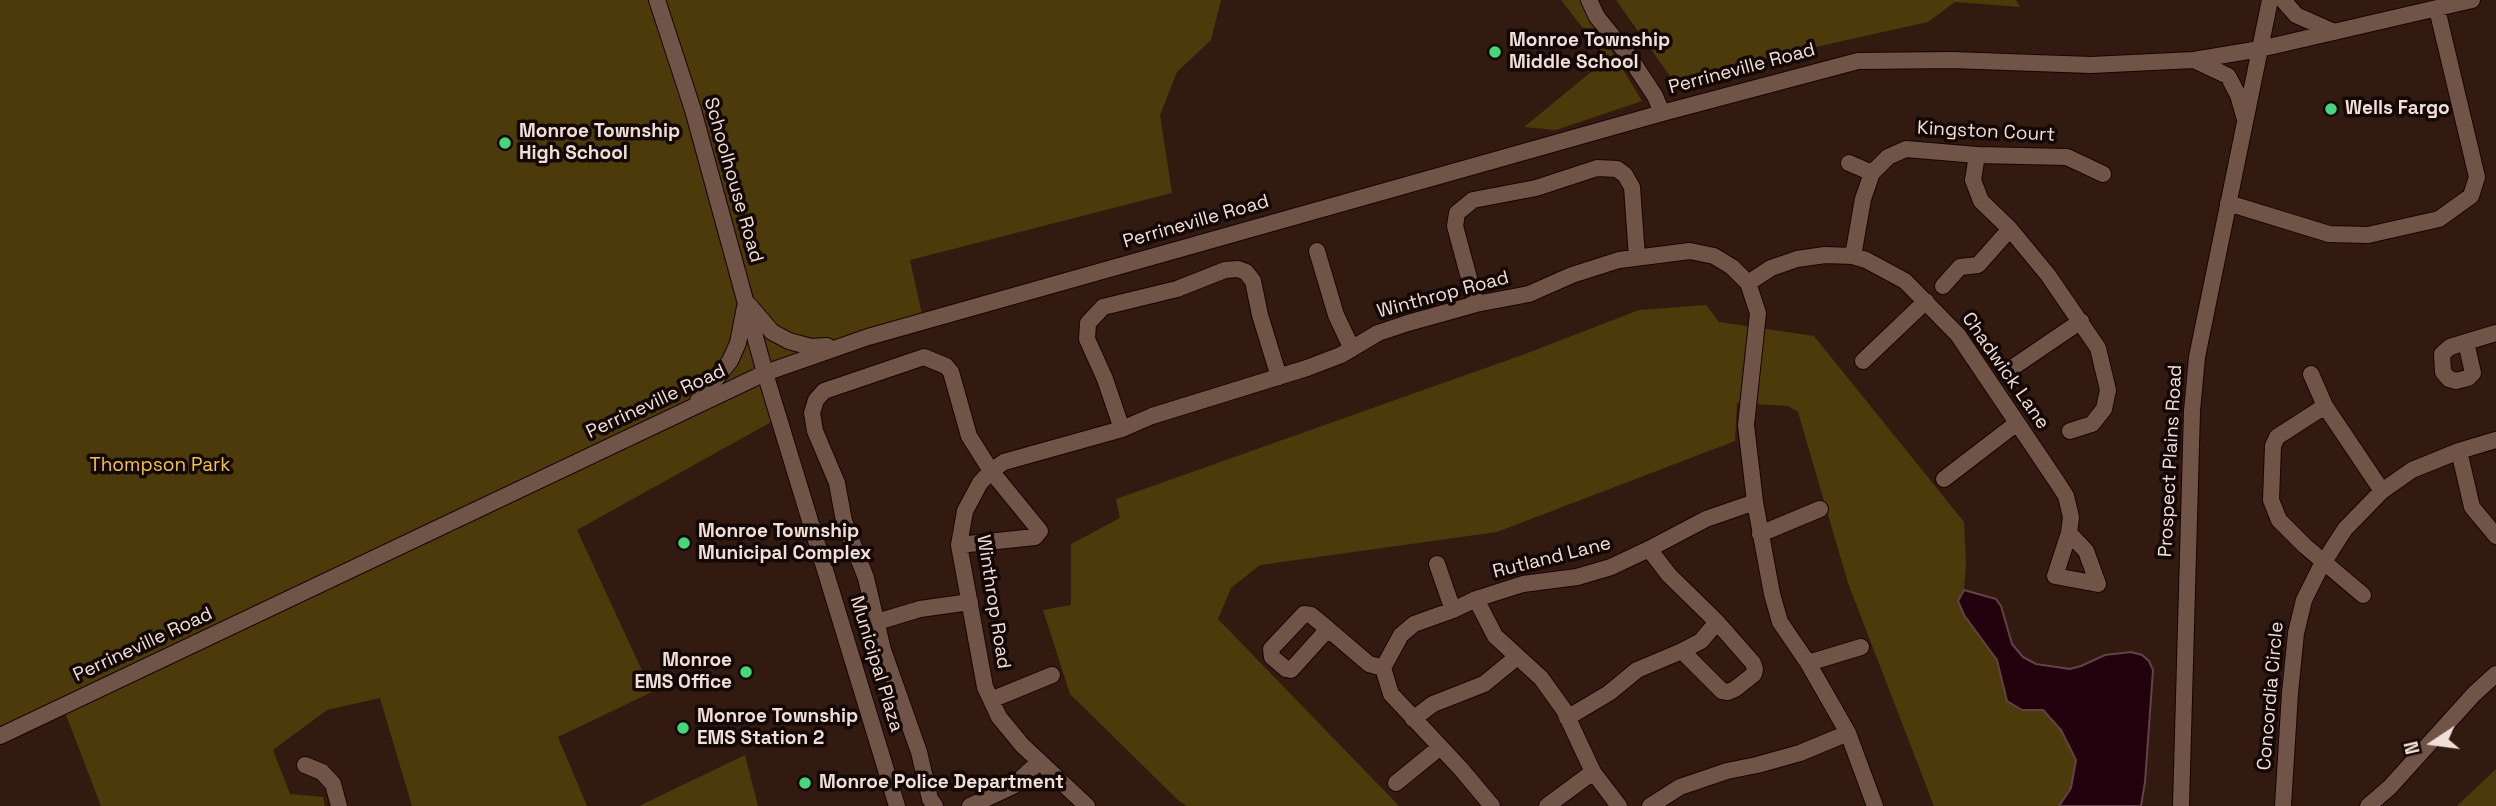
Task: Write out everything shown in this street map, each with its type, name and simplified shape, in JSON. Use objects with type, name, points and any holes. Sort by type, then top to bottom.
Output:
[{"type":"street","name":"Schoolhouse Road","points":[[657,0],[692,110],[765,373]]},
{"type":"street","points":[[1589,0],[1597,17],[1628,55],[1648,86],[1661,113]]},
{"type":"street","name":"Prospect Plains Road","points":[[2181,806],[2192,411],[2197,358],[2270,0]]},
{"type":"street","points":[[2283,0],[2296,15],[2333,32]]},
{"type":"street","name":"Perrineville Road","points":[[0,736],[765,373],[840,346],[1661,113],[1858,61],[1911,59],[2091,65],[2194,60],[2259,49],[2472,0]]},
{"type":"street","points":[[2228,203],[2329,233],[2368,235],[2439,219],[2471,196],[2477,177],[2437,9]]},
{"type":"street","points":[[2194,60],[2228,76],[2238,95],[2245,119]]},
{"type":"street","name":"Kingston Court","points":[[1872,173],[1888,157],[1906,149],[1977,155],[2067,157],[2104,174]]},
{"type":"street","points":[[1977,155],[1973,180],[1981,201],[2010,229],[2048,275],[2098,348],[2108,390],[2104,410],[2092,424],[2070,431]]},
{"type":"street","points":[[1849,163],[1872,173],[1863,199],[1853,256]]},
{"type":"street","points":[[1476,304],[1455,226],[1457,212],[1473,200],[1536,188],[1597,169],[1617,169],[1625,175],[1632,187],[1637,257]]},
{"type":"street","points":[[1943,286],[1960,267],[1978,265],[2010,229]]},
{"type":"street","points":[[1317,251],[1336,316],[1352,349]]},
{"type":"street","name":"Winthrop Road","points":[[1087,806],[1039,762],[999,717],[985,687],[959,545],[965,511],[980,483],[992,471],[1004,462],[1122,429],[1152,416],[1341,355],[1378,333],[1476,304],[1530,293],[1572,275],[1619,260],[1690,251],[1714,256],[1732,267],[1748,283]]},
{"type":"street","name":"Chadwick Lane","points":[[1748,283],[1771,268],[1797,259],[1825,255],[1853,256],[1884,268],[1905,281],[1958,335],[2066,496],[2071,517],[2069,533]]},
{"type":"street","points":[[1122,429],[1105,379],[1087,339],[1088,323],[1096,311],[1103,307],[1177,289],[1225,270],[1238,269],[1246,272],[1253,281],[1260,315],[1279,377]]},
{"type":"street","points":[[1748,283],[1758,313],[1746,425],[1755,502],[1772,594],[1780,622],[1808,663],[1848,733],[1875,806]]},
{"type":"street","points":[[745,301],[772,332],[789,341],[811,346],[840,346]]},
{"type":"street","points":[[690,409],[730,361],[737,343],[745,301]]},
{"type":"street","points":[[1863,361],[1926,301]]},
{"type":"street","points":[[2006,372],[2081,321]]},
{"type":"street","points":[[2466,342],[2496,333]]},
{"type":"street","points":[[934,806],[919,752],[883,650],[866,578],[845,521],[837,484],[815,431],[812,413],[816,400],[824,391],[924,357],[939,362],[951,372],[969,436],[992,471],[1040,531],[1035,537],[959,545]]},
{"type":"street","name":"Municipal Plaza","points":[[765,373],[897,806]]},
{"type":"street","points":[[2311,374],[2325,407],[2382,491]]},
{"type":"street","points":[[2325,407],[2277,437],[2273,446],[2271,500],[2279,520],[2363,595]]},
{"type":"street","points":[[1944,479],[2017,423]]},
{"type":"street","name":"Concordia Circle","points":[[2283,806],[2296,634],[2304,600],[2323,562],[2345,529],[2382,491],[2412,470],[2496,440]]},
{"type":"street","points":[[2459,451],[2472,507],[2496,536]]},
{"type":"street","name":"Rutland Lane","points":[[1383,668],[1401,635],[1414,624],[1476,599],[1523,584],[1577,577],[1611,567],[1706,519],[1755,502]]},
{"type":"street","points":[[1760,534],[1820,509]]},
{"type":"street","points":[[1649,549],[1669,575],[1717,622],[1753,663],[1754,674],[1745,683],[1728,692],[1722,691],[1682,651]]},
{"type":"street","points":[[1437,564],[1454,610]]},
{"type":"street","points":[[1476,599],[1489,628],[1502,645],[1541,678],[1567,718],[1592,772],[1619,806]]},
{"type":"street","points":[[877,622],[920,609],[970,602]]},
{"type":"street","points":[[1567,718],[1609,693],[1637,670],[1701,640],[1717,622]]},
{"type":"street","points":[[1328,629],[1369,664],[1383,668],[1391,694],[1492,806]]},
{"type":"street","points":[[1808,663],[1861,648]]},
{"type":"street","points":[[1413,719],[1433,704],[1484,684],[1517,657]]},
{"type":"street","points":[[2368,806],[2390,788],[2474,694],[2496,674]]},
{"type":"street","points":[[991,700],[1052,675]]},
{"type":"street","points":[[1650,806],[1681,787],[1727,771],[1800,753],[1848,733]]},
{"type":"street","points":[[1396,783],[1439,747]]},
{"type":"street","points":[[970,806],[1013,786],[1039,762]]},
{"type":"street","points":[[2169,806],[2182,763]]},
{"type":"street","points":[[2182,763],[2192,806]]},
{"type":"street","points":[[305,765],[322,772],[333,784],[339,806]]},
{"type":"street","points":[[1547,806],[1592,772]]},
{"type":"green space","name":"Thompson Park","points":[[0,0],[1221,0],[1211,40],[1177,72],[1160,115],[1172,193],[910,260],[923,319],[769,371],[782,416],[577,530],[652,692],[558,737],[587,806],[412,806],[380,698],[327,710],[273,750],[290,794],[323,797],[325,806],[101,806],[63,707],[0,736]]},
{"type":"green space","points":[[1561,0],[1581,0],[1642,101],[1556,130],[1524,127],[1607,59]]},
{"type":"green space","points":[[1616,0],[2016,0],[2020,7],[1955,2],[1928,22],[1672,79]]},
{"type":"green space","points":[[1706,305],[1719,322],[1814,336],[1964,522],[1966,565],[1964,590],[1960,594],[1964,614],[1997,660],[2007,701],[2022,710],[2042,710],[2061,730],[2076,761],[2071,788],[2059,806],[1934,806],[1848,583],[1798,412],[1788,406],[1737,403],[1735,441],[1497,532],[1260,565],[1231,588],[1218,619],[1399,806],[1187,806],[1070,694],[1043,610],[1071,605],[1071,544],[1120,518],[1116,499],[1525,354],[1639,310]]},
{"type":"green space","points":[[745,755],[758,806],[639,806]]},
{"type":"green space","points":[[2496,769],[2496,806],[2457,806]]},
{"type":"shaded area","points":[[1964,590],[1996,599],[2001,606],[2012,644],[2023,657],[2036,664],[2070,669],[2105,655],[2131,652],[2142,655],[2149,661],[2153,670],[2141,806],[2059,806],[2071,788],[2076,760],[2061,730],[2043,710],[2022,710],[2007,701],[1997,660],[1964,615],[1958,601]]},
{"type":"place","name":"Monroe Township Middle School","points":[[1495,52]]},
{"type":"place","name":"Wells Fargo","points":[[2331,109]]},
{"type":"place","name":"Monroe Township High School","points":[[505,143]]},
{"type":"place","name":"Monroe Township Municipal Complex","points":[[684,543]]},
{"type":"place","name":"Monroe EMS Office","points":[[746,672]]},
{"type":"place","name":"Monroe Township EMS Station 2","points":[[683,728]]},
{"type":"place","name":"Monroe Police Department","points":[[805,783]]}]
